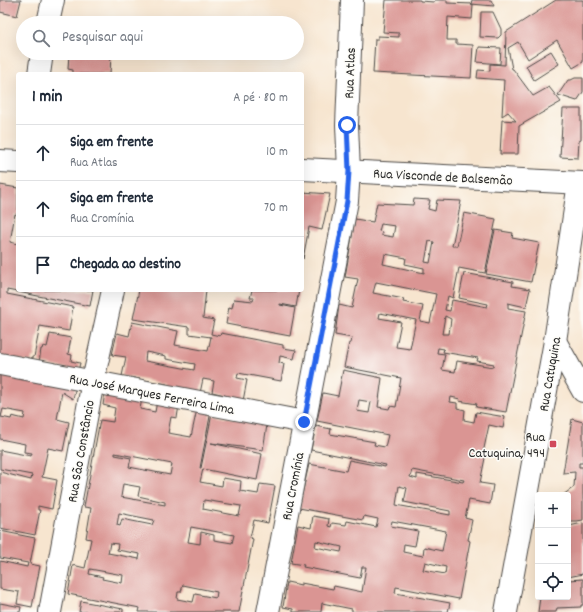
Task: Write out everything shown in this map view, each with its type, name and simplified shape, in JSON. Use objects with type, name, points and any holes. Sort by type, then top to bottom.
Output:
[{"type":"street","points":[[50,16],[53,0]]},
{"type":"street","name":"Rua Atlas","points":[[349,171],[347,125],[352,0]]},
{"type":"street","points":[[38,72],[41,60]]},
{"type":"street","points":[[0,161],[16,162]]},
{"type":"street","name":"Rua Visconde de Balsemão","points":[[304,169],[581,183]]},
{"type":"street","name":"Rua Cromínia","points":[[268,612],[347,201],[349,171]]},
{"type":"street","name":"Rua Catuquina","points":[[506,612],[555,341],[581,183]]},
{"type":"street","name":"Rua São Constâncio","points":[[50,612],[92,381],[113,292]]},
{"type":"street","points":[[555,341],[583,391]]},
{"type":"street","name":"Rua José Marques Ferreira Lima","points":[[0,364],[304,422]]},
{"type":"building","points":[[0,0],[21,0],[17,16],[0,12]]},
{"type":"building","points":[[386,0],[420,0],[434,2],[435,0],[447,0],[447,3],[473,4],[472,19],[448,17],[447,40],[456,40],[456,44],[473,45],[471,78],[373,73],[375,39],[378,39],[378,36],[399,37],[399,33],[383,32]]},
{"type":"building","points":[[472,0],[491,0],[494,6],[471,4]]},
{"type":"building","points":[[556,0],[583,0],[583,62],[573,68],[557,40],[528,59],[518,42],[508,48],[512,69],[533,96],[549,87],[561,102],[519,126],[518,154],[500,154],[502,120],[516,121],[508,112],[502,116],[504,80],[477,78],[478,70],[490,71],[490,64],[505,65],[506,32]]},
{"type":"building","points":[[481,12],[493,12],[501,29],[501,35],[498,38],[480,37]]},
{"type":"building","points":[[479,47],[501,48],[500,64],[477,62]]},
{"type":"building","points":[[551,51],[559,64],[534,80],[526,66]]},
{"type":"building","points":[[69,60],[111,60],[110,72],[73,72],[73,70],[68,69]]},
{"type":"building","points":[[583,78],[583,92],[577,101],[558,95],[568,80]]},
{"type":"building","points":[[563,109],[581,109],[581,140],[579,141],[578,158],[560,157]]},
{"type":"building","points":[[0,185],[16,188],[16,214],[10,242],[16,244],[16,292],[7,290],[7,294],[73,307],[69,331],[40,326],[34,357],[32,357],[31,362],[0,356]]},
{"type":"building","points":[[304,192],[330,194],[322,230],[309,227],[304,254]]},
{"type":"building","points":[[414,199],[430,200],[428,209],[435,211],[437,200],[461,201],[452,246],[457,246],[464,213],[496,219],[485,273],[459,268],[453,298],[448,296],[445,310],[450,311],[452,300],[487,307],[488,304],[459,298],[464,273],[513,282],[512,286],[530,289],[526,307],[508,303],[508,308],[526,311],[506,412],[476,407],[477,404],[459,401],[460,399],[451,397],[450,402],[457,403],[457,408],[465,410],[464,420],[474,422],[476,412],[505,417],[503,428],[489,425],[483,453],[486,453],[480,483],[493,485],[490,504],[469,500],[465,518],[472,520],[468,540],[470,541],[459,599],[396,587],[395,593],[450,603],[448,612],[352,612],[352,609],[322,603],[321,612],[293,612],[293,609],[283,607],[287,582],[333,589],[334,586],[362,592],[366,567],[362,567],[360,578],[303,567],[304,565],[291,563],[298,525],[311,528],[313,516],[329,519],[328,526],[331,527],[332,523],[346,525],[347,521],[376,527],[378,519],[364,516],[363,520],[299,508],[309,464],[346,471],[349,460],[385,467],[386,465],[311,450],[316,426],[331,429],[330,434],[375,442],[374,445],[385,447],[388,435],[317,421],[323,393],[338,396],[343,370],[382,378],[378,407],[389,409],[390,406],[396,407],[401,378],[344,367],[349,343],[351,343],[352,338],[335,335],[339,305],[352,308],[358,279],[345,277],[355,219],[373,222],[377,203],[413,205]],"holes":[[[381,224],[395,226],[393,237],[381,235],[382,232],[379,231]],[[429,241],[434,242],[430,263],[425,262]],[[385,254],[406,258],[405,264],[424,268],[424,273],[383,264]],[[376,282],[436,294],[430,323],[420,321],[423,306],[403,302],[404,299],[373,293]],[[380,313],[416,320],[410,349],[396,347],[401,322],[379,318]],[[445,316],[451,319],[449,334],[442,334]],[[438,348],[444,349],[443,352],[478,358],[477,361],[494,364],[493,367],[457,361],[455,372],[442,370],[445,354],[437,353]],[[359,400],[371,402],[369,413],[357,411]],[[412,470],[464,480],[463,482],[417,474],[417,479],[410,477]],[[399,486],[407,488],[404,502],[450,511],[450,515],[396,505]],[[392,521],[446,531],[442,551],[424,547],[423,556],[403,552],[404,544],[415,546],[418,531],[391,526]],[[316,541],[342,547],[341,552],[315,547]],[[425,562],[446,567],[445,574],[423,570]]]},
{"type":"building","points":[[495,230],[513,233],[512,238],[539,243],[531,282],[486,274]]},
{"type":"building","points":[[17,292],[93,292],[90,306]]},
{"type":"building","points":[[139,292],[206,292],[203,318],[214,320],[211,334],[220,336],[221,333],[283,345],[283,348],[296,350],[294,359],[280,356],[279,363],[284,364],[281,381],[238,373],[237,378],[247,380],[243,401],[225,398],[225,395],[212,392],[214,381],[203,379],[200,393],[166,387],[167,384],[122,376],[126,357],[112,355],[117,333],[129,336],[132,322],[178,331],[175,345],[208,351],[211,337],[189,334],[189,327],[133,319]],"holes":[[[146,352],[166,356],[166,359],[195,364],[194,370],[145,361]]]},
{"type":"building","points":[[252,292],[299,292],[296,307],[280,304],[295,308],[290,336],[226,324],[229,307],[232,308],[234,299],[253,301],[254,298],[250,298]]},
{"type":"building","points":[[50,334],[71,338],[68,354],[72,355],[71,361],[80,363],[78,371],[39,363],[41,349],[43,346],[47,347]]},
{"type":"building","points":[[0,371],[76,386],[73,399],[62,392],[57,419],[69,422],[63,451],[48,448],[42,477],[57,480],[52,509],[38,506],[38,510],[40,510],[35,535],[0,528],[0,472],[31,480],[32,475],[0,469],[0,450],[31,456],[32,453],[24,452],[25,444],[0,439]],"holes":[[[3,409],[25,413],[24,419],[12,416],[11,419],[1,417]]]},
{"type":"building","points":[[105,392],[142,398],[140,409],[155,412],[157,401],[179,405],[177,418],[171,417],[168,433],[191,437],[197,409],[211,411],[200,468],[212,414],[267,425],[263,450],[211,443],[262,454],[257,480],[203,469],[200,482],[222,486],[223,478],[241,481],[240,491],[258,494],[260,484],[275,486],[268,523],[254,520],[250,538],[253,539],[239,612],[139,612],[140,608],[68,594],[73,565],[85,568],[91,539],[86,538],[91,508],[84,507],[100,420],[113,422],[115,408],[103,405]],"holes":[[[115,453],[172,464],[170,475],[129,467],[131,458],[115,455]],[[123,484],[140,487],[138,496],[165,502],[165,505],[121,497]],[[204,500],[241,506],[239,516],[203,509]],[[119,513],[154,520],[152,525],[122,519],[120,526],[117,525]],[[191,527],[234,535],[232,543],[214,540],[214,535],[201,532],[200,544],[188,542]],[[110,543],[118,544],[117,550],[140,554],[139,559],[108,553]],[[90,569],[123,575],[122,583],[102,579],[103,577],[89,574]],[[183,585],[217,592],[216,598],[195,594],[193,602],[177,599],[178,592],[181,592]]]},
{"type":"building","points":[[572,419],[583,422],[583,463],[579,463],[579,467],[583,467],[583,520],[571,521],[571,492],[567,492],[574,487],[575,472],[563,473]]},
{"type":"building","points":[[583,523],[583,574],[571,576],[571,528],[571,526]]},
{"type":"building","points":[[0,531],[35,538],[30,564],[40,566],[32,607],[17,604],[19,592],[0,589],[0,561],[27,567],[28,563],[0,558]]},
{"type":"building","points":[[583,579],[583,605],[581,605],[581,607],[557,608],[556,612],[538,612],[540,600],[571,600],[571,580]]},
{"type":"building","points":[[81,601],[123,609],[123,612],[79,612]]},
{"type":"building","points":[[0,603],[21,607],[20,612],[0,612]]},
{"type":"place","name":"Rua Catuquina, 494","points":[[553,444]]},
{"type":"route","points":[[304,422],[347,201],[349,171],[347,125]]}]
